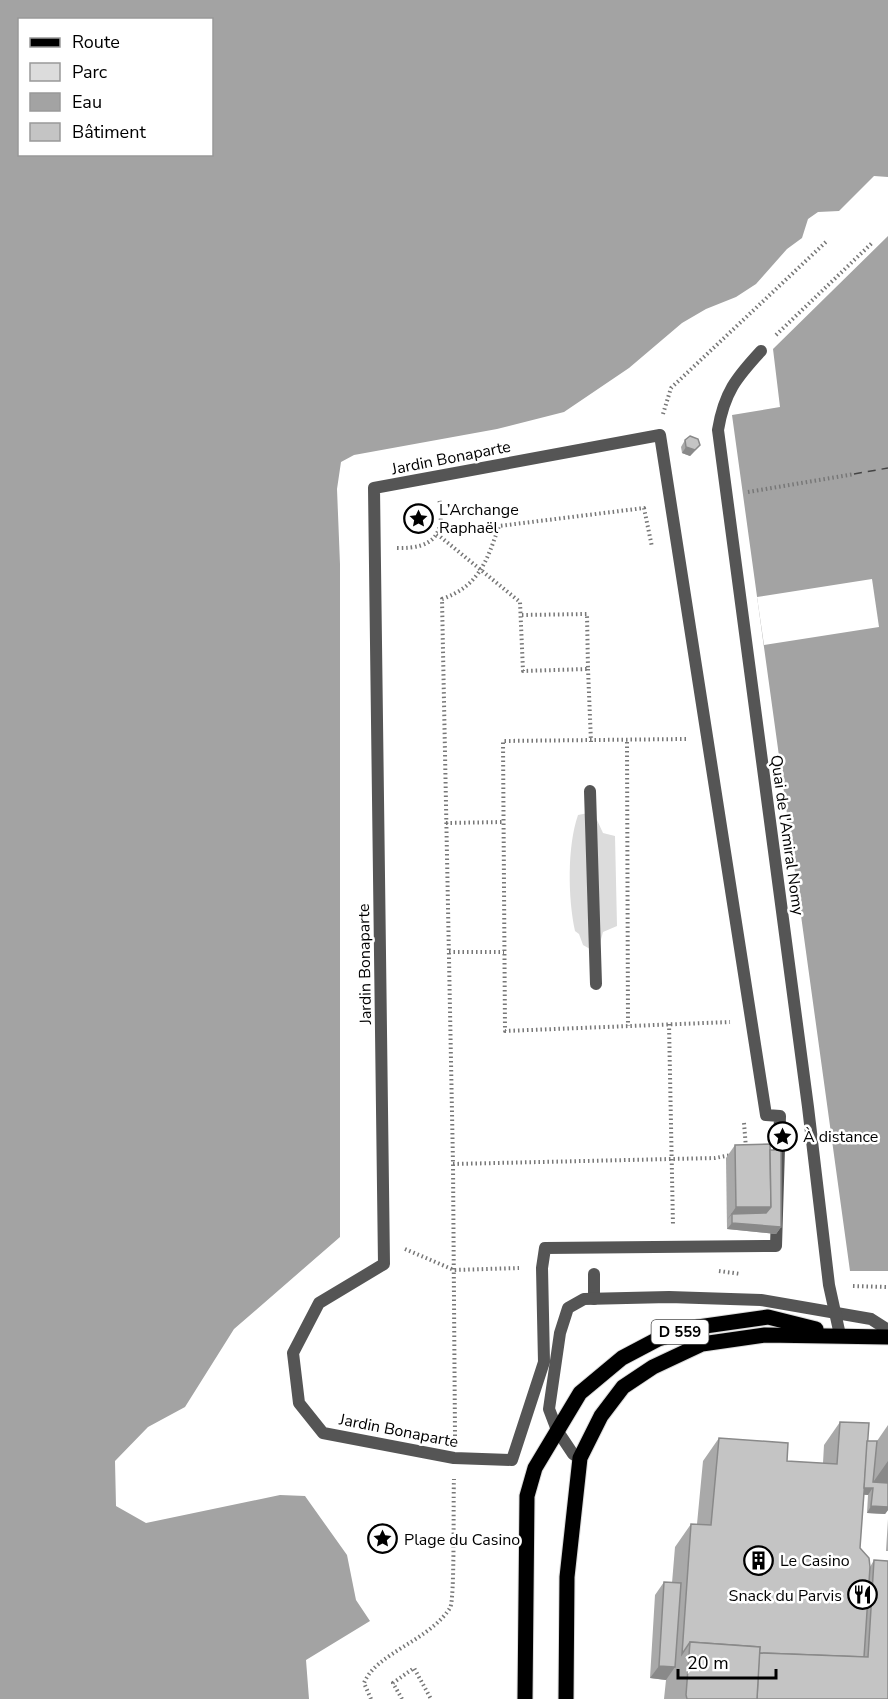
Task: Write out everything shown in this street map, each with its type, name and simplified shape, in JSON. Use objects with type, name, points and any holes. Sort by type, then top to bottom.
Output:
[{"type":"main road","name":"D 559","points":[[525,1699],[527,1496],[535,1468],[580,1393],[622,1358],[658,1339],[698,1327],[768,1317],[840,1335]]},
{"type":"main road","name":"D 559","points":[[566,1699],[567,1577],[580,1458],[601,1416],[623,1387],[653,1367],[702,1344],[765,1335],[888,1336]]},
{"type":"street","name":"Quai de l'Amiral Nomy","points":[[760,351],[736,378],[722,404],[718,430],[807,1095],[829,1285],[840,1335]]},
{"type":"street","name":"Jardin Bonaparte","points":[[660,435],[766,1115],[780,1116],[776,1246],[674,1247],[545,1248],[542,1268],[544,1362],[512,1460],[454,1458],[323,1432],[299,1403],[293,1353],[320,1303],[384,1264],[374,488],[660,435]]},
{"type":"street","points":[[590,791],[596,984]]},
{"type":"street","points":[[594,1274],[594,1299]]},
{"type":"street","points":[[580,1458],[573,1454],[557,1430],[549,1409],[560,1333],[568,1308],[584,1299],[669,1297],[762,1300],[871,1319],[888,1330]]},
{"type":"path","points":[[657,435],[670,388],[828,240]]},
{"type":"path","points":[[760,351],[872,243]]},
{"type":"path","points":[[726,496],[854,474]]},
{"type":"path","points":[[644,508],[645,497]]},
{"type":"path","points":[[437,534],[520,603],[523,671],[588,669]]},
{"type":"path","points":[[522,615],[587,614],[591,742]]},
{"type":"path","points":[[692,739],[627,742],[503,741],[505,1031],[733,1022]]},
{"type":"path","points":[[627,742],[628,1026]]},
{"type":"path","points":[[446,823],[504,822]]},
{"type":"path","points":[[449,952],[504,952]]},
{"type":"path","points":[[669,1024],[674,1247]]},
{"type":"path","points":[[402,1699],[393,1683],[414,1668],[431,1699]]},
{"type":"green space","points":[[588,813],[597,820],[603,833],[615,836],[617,926],[603,932],[599,947],[590,949],[583,945],[579,934],[575,931],[570,888],[570,857],[574,828],[578,815]]},
{"type":"water","points":[[0,0],[888,0],[888,177],[874,176],[839,211],[818,212],[808,219],[802,238],[787,249],[756,284],[736,297],[706,309],[682,323],[629,368],[564,412],[497,429],[354,455],[341,462],[337,489],[340,564],[340,1237],[234,1329],[185,1407],[148,1427],[115,1461],[116,1506],[146,1523],[280,1495],[305,1496],[347,1555],[356,1600],[370,1621],[306,1660],[309,1699],[0,1699]]},
{"type":"water","points":[[888,236],[888,1271],[850,1271],[732,415],[780,407],[773,349]]},
{"type":"pier","points":[[872,579],[879,627],[764,645],[757,597]]},
{"type":"building","points":[[690,436],[698,439],[700,445],[695,450],[686,447],[685,440]]},
{"type":"building","points":[[770,1144],[771,1207],[736,1207],[735,1145]]},
{"type":"building","points":[[770,1150],[781,1150],[781,1227],[732,1223],[732,1214],[766,1213],[771,1207]]},
{"type":"building","name":"Le Casino","points":[[840,1422],[869,1423],[860,1548],[869,1558],[870,1567],[864,1657],[759,1653],[760,1647],[690,1642],[682,1654],[691,1524],[711,1525],[719,1438],[788,1443],[787,1461],[837,1464]]},
{"type":"building","points":[[867,1441],[877,1441],[873,1482],[888,1483],[888,1507],[871,1506],[873,1488],[864,1488]]},
{"type":"building","points":[[874,1560],[888,1561],[888,1699],[757,1699],[759,1653],[868,1657]]},
{"type":"building","points":[[664,1582],[681,1583],[675,1667],[659,1666]]},
{"type":"building","points":[[690,1642],[760,1647],[757,1699],[687,1699]]},
{"type":"ferry route","points":[[854,474],[888,468]]},
{"type":"place","name":"L’Archange Raphaël","points":[[418,518]]},
{"type":"place","name":"À distance","points":[[782,1136]]},
{"type":"place","name":"Plage du Casino","points":[[383,1539]]},
{"type":"place","name":"Le Casino","points":[[759,1560]]},
{"type":"place","name":"Snack du Parvis","points":[[863,1595]]}]
